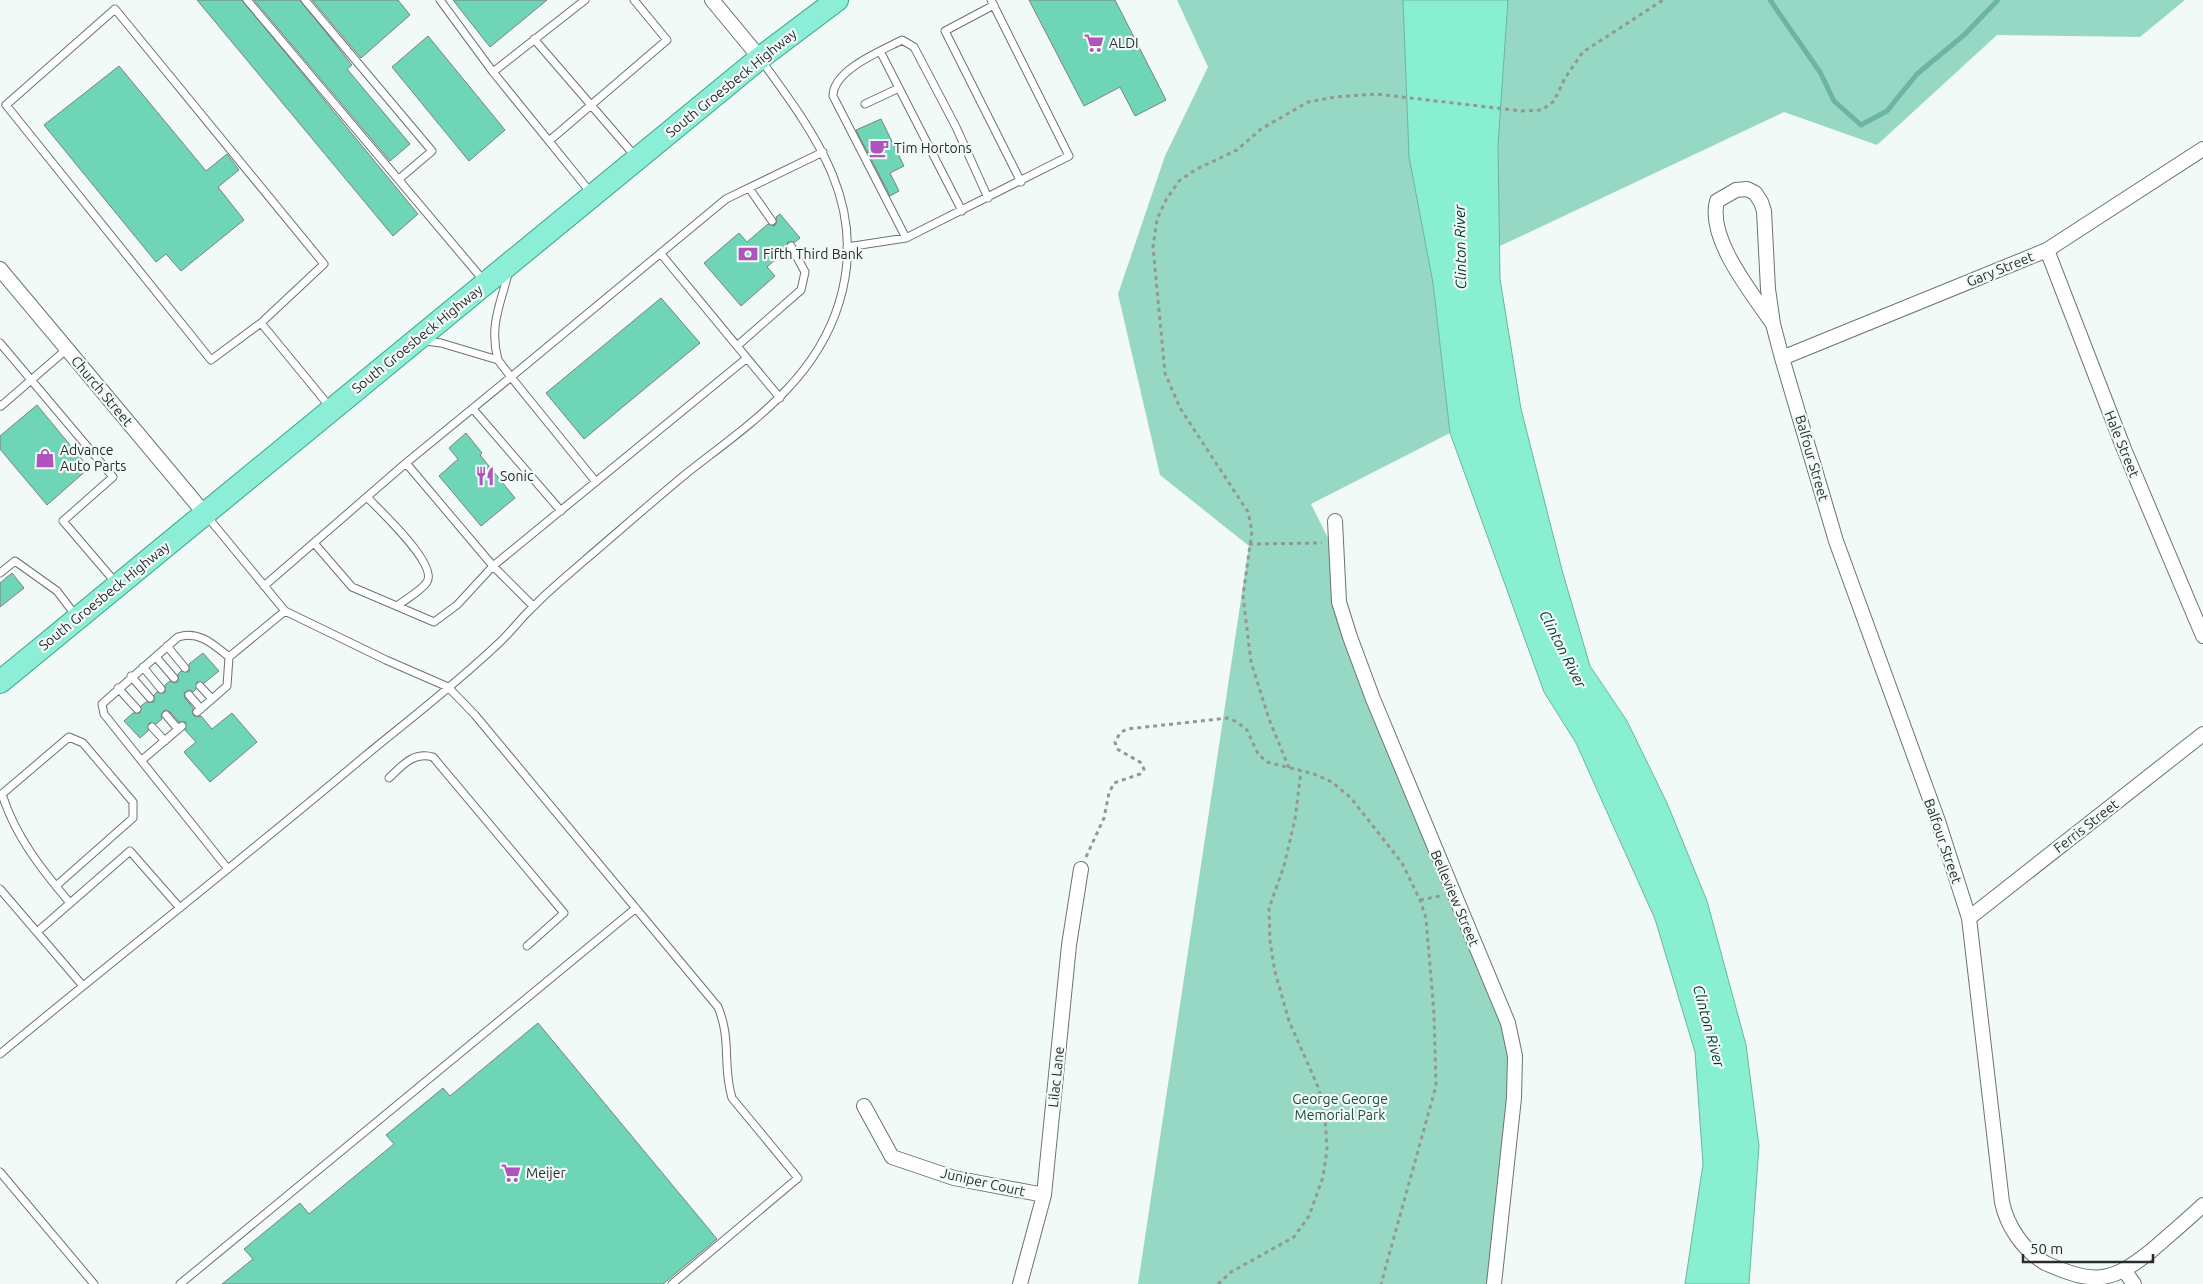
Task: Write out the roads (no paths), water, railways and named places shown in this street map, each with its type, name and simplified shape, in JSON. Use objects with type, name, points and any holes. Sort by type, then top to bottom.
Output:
[{"type":"main road","name":"South Groesbeck Highway","points":[[0,682],[637,158],[760,58],[837,0]]},
{"type":"street","points":[[712,0],[760,58]]},
{"type":"street","name":"Gary Street","points":[[1782,358],[2047,250],[2203,149]]},
{"type":"street","name":"Balfour Street","points":[[1773,324],[1732,262],[1716,228],[1714,211],[1717,201],[1736,190],[1747,189],[1755,193],[1764,211],[1768,289],[1773,324],[1782,358],[1836,541],[1938,821],[1969,918],[2002,1202],[2008,1221],[2031,1252],[2065,1274],[2097,1281],[2130,1278]]},
{"type":"street","name":"Hale Street","points":[[2047,250],[2131,467],[2203,636]]},
{"type":"street","name":"Church Street","points":[[0,269],[205,514]]},
{"type":"street","name":"Belleview Street","points":[[1335,521],[1338,602],[1373,699],[1508,1023],[1515,1056],[1514,1098],[1494,1284]]},
{"type":"street","name":"Ferris Street","points":[[1969,918],[2203,734]]},
{"type":"street","name":"Lilac Lane","points":[[1020,1284],[1044,1195],[1069,945],[1081,869]]},
{"type":"street","name":"Juniper Court","points":[[864,1106],[892,1157],[954,1178],[1044,1195]]},
{"type":"street","points":[[2130,1278],[2203,1206]]},
{"type":"lane","points":[[247,0],[486,283]]},
{"type":"lane","points":[[305,0],[432,151],[399,179]]},
{"type":"lane","points":[[440,0],[494,72],[593,195]]},
{"type":"lane","points":[[494,72],[585,0]]},
{"type":"lane","points":[[549,140],[667,40],[634,0]]},
{"type":"lane","points":[[847,247],[906,238],[1021,182],[1069,156],[993,2],[945,31],[1021,182]]},
{"type":"lane","points":[[115,9],[324,264],[261,323],[211,360],[6,105],[115,9]]},
{"type":"lane","points":[[534,39],[637,158]]},
{"type":"lane","points":[[906,238],[833,96],[833,88],[840,78],[880,51],[902,40],[914,47],[956,127],[988,198]]},
{"type":"lane","points":[[880,51],[962,211]]},
{"type":"lane","points":[[0,1054],[448,687],[500,642],[533,606],[655,499],[780,398],[811,360],[828,333],[846,272],[847,247],[843,200],[835,176],[823,152],[799,113],[760,58]]},
{"type":"lane","points":[[865,104],[899,88]]},
{"type":"lane","points":[[264,586],[406,463],[726,199],[823,152]]},
{"type":"lane","points":[[749,188],[772,221]]},
{"type":"lane","points":[[737,346],[801,290],[805,272],[791,246]]},
{"type":"lane","points":[[661,254],[780,398]]},
{"type":"lane","points":[[510,263],[494,321],[495,347],[498,360],[596,482]]},
{"type":"lane","points":[[261,323],[332,409]]},
{"type":"lane","points":[[412,343],[429,340],[498,360]]},
{"type":"lane","points":[[0,343],[113,477],[63,521],[118,586]]},
{"type":"lane","points":[[0,405],[67,349]]},
{"type":"lane","points":[[314,543],[352,587],[434,622],[457,605],[492,566],[747,358]]},
{"type":"lane","points":[[472,408],[561,511]]},
{"type":"lane","points":[[406,463],[492,566],[533,606]]},
{"type":"lane","points":[[367,496],[423,558],[429,573],[426,582],[397,606]]},
{"type":"lane","points":[[205,514],[285,611],[386,660],[448,687],[475,715],[718,1007],[728,1040],[728,1085],[732,1098],[798,1178],[672,1284]]},
{"type":"lane","points":[[0,573],[15,561],[57,591],[78,618]]},
{"type":"lane","points":[[189,695],[199,711],[227,686],[229,657],[285,611]]},
{"type":"lane","points":[[228,869],[101,709],[104,700],[178,637],[195,636],[209,640],[229,657]]},
{"type":"lane","points":[[168,646],[185,668]]},
{"type":"lane","points":[[156,656],[174,678]]},
{"type":"lane","points":[[143,667],[161,689]]},
{"type":"lane","points":[[131,676],[150,698]]},
{"type":"lane","points":[[200,686],[212,699]]},
{"type":"lane","points":[[118,688],[137,709]]},
{"type":"lane","points":[[142,760],[180,728],[166,715]]},
{"type":"lane","points":[[152,727],[164,741]]},
{"type":"lane","points":[[56,886],[132,818],[133,802],[83,743],[69,737],[2,794],[8,814],[22,839],[56,886],[70,903]]},
{"type":"lane","points":[[389,778],[415,756],[425,754],[434,757],[564,913],[527,946]]},
{"type":"lane","points":[[37,932],[130,850],[180,908]]},
{"type":"lane","points":[[0,889],[83,986]]},
{"type":"lane","points":[[180,1284],[636,908]]},
{"type":"lane","points":[[0,1172],[94,1284]]},
{"type":"water","name":"Clinton River","points":[[1403,0],[1508,0],[1498,145],[1500,279],[1521,409],[1562,570],[1590,666],[1627,721],[1667,803],[1707,901],[1746,1045],[1759,1146],[1749,1284],[1685,1284],[1703,1164],[1695,1052],[1655,919],[1576,743],[1544,692],[1450,433],[1433,283],[1409,157]]},
{"type":"waterway","points":[[1770,0],[1820,72],[1834,101],[1861,125],[1887,111],[1917,74],[1964,35],[1998,0]]},
{"type":"place","name":"ALDI","points":[[1094,43]]},
{"type":"place","name":"Tim Hortons","points":[[879,148]]},
{"type":"place","name":"Fifth Third Bank","points":[[748,254]]},
{"type":"place","name":"Advance Auto Parts","points":[[45,458]]},
{"type":"place","name":"Sonic","points":[[485,476]]},
{"type":"place","name":"Meijer","points":[[511,1173]]},
{"type":"park label","name":"George George Memorial Park","points":[[1340,1108]]}]
